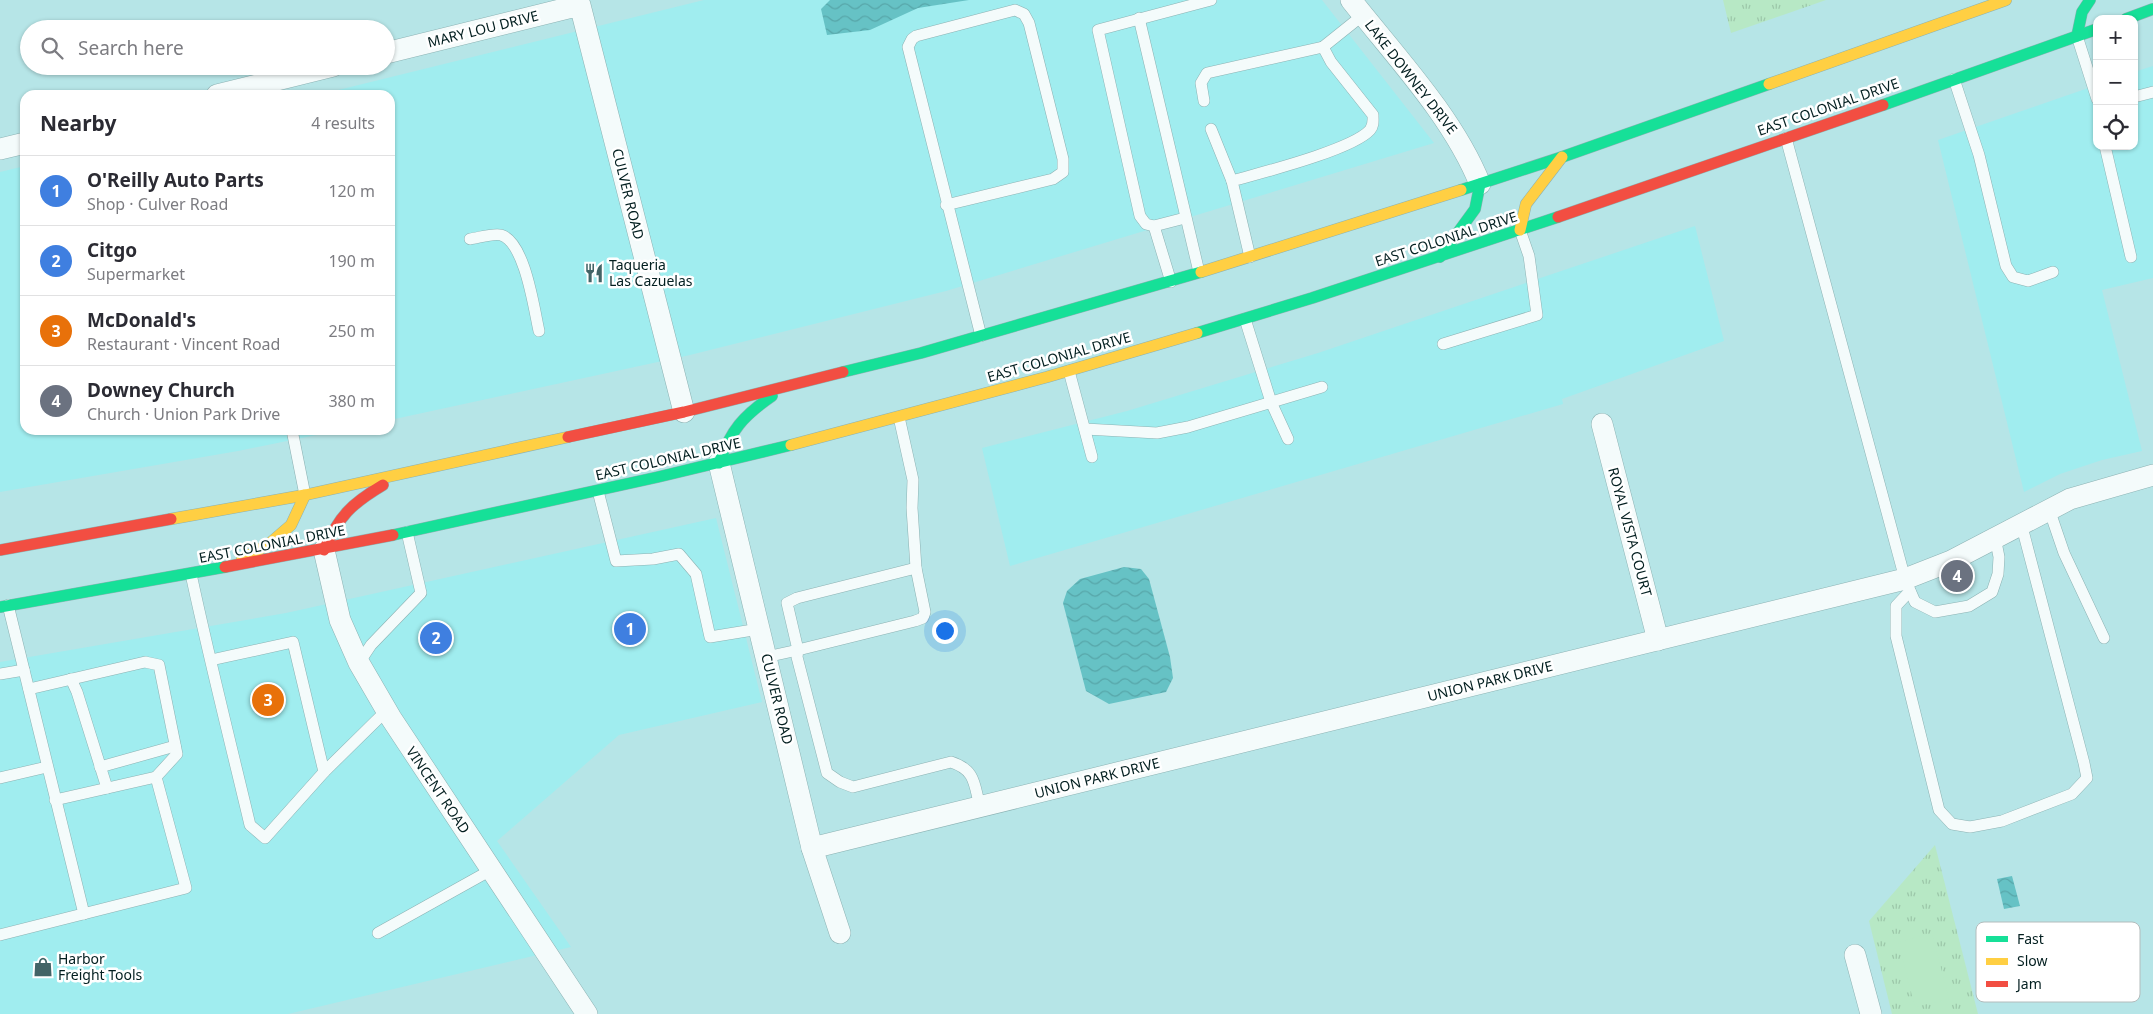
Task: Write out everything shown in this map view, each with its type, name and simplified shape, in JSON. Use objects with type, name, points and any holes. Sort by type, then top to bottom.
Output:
[{"type":"highway","points":[[0,550],[305,495],[684,412],[981,336],[1251,258],[1480,184],[1562,157],[2006,0]]},
{"type":"highway","points":[[2077,36],[2082,12],[2090,0]]},
{"type":"highway","points":[[2137,15],[2153,9]]},
{"type":"highway","name":"EAST COLONIAL DRIVE","points":[[4,606],[324,550],[598,491],[719,463],[1069,371],[1245,319],[1440,257],[2093,30]]},
{"type":"highway","points":[[1520,230],[1526,204],[1562,157]]},
{"type":"highway","points":[[1440,257],[1475,209],[1480,184]]},
{"type":"highway","points":[[719,463],[728,437],[745,414],[788,386]]},
{"type":"highway","points":[[324,550],[335,522],[354,502],[404,473]]},
{"type":"highway","points":[[228,567],[269,544],[291,525],[305,495]]},
{"type":"street","name":"MARY LOU DRIVE","points":[[395,51],[580,5]]},
{"type":"street","name":"CULVER ROAD","points":[[580,5],[684,412]]},
{"type":"street","name":"LAKE DOWNEY DRIVE","points":[[1357,8],[1453,129],[1470,160],[1480,184]]},
{"type":"street","points":[[237,90],[297,75]]},
{"type":"street","points":[[0,149],[20,144]]},
{"type":"street","name":"ROYAL VISTA COURT","points":[[1602,424],[1658,640]]},
{"type":"street","name":"CULVER ROAD","points":[[719,463],[812,848],[840,933]]},
{"type":"street","name":"UNION PARK DRIVE","points":[[812,848],[1658,640],[1907,585],[2070,498],[2153,475]]},
{"type":"street","name":"VINCENT ROAD","points":[[324,550],[340,620],[359,663],[386,711],[587,1014]]},
{"type":"street","points":[[1855,955],[1871,1014]]},
{"type":"lane","points":[[1185,218],[1154,226],[1146,224],[1140,216],[1098,33],[1101,28],[1211,0]]},
{"type":"lane","points":[[1204,101],[1201,83],[1207,73],[1323,47],[1357,8]]},
{"type":"lane","points":[[946,205],[1053,179],[1063,172],[1063,159],[1029,23],[1020,11],[1015,10],[916,36],[909,42],[908,48],[946,205],[981,336]]},
{"type":"lane","points":[[1139,18],[1199,273]]},
{"type":"lane","points":[[2077,36],[2093,86]]},
{"type":"lane","points":[[1232,181],[1291,164],[1351,143],[1370,130],[1373,123],[1373,115],[1331,62],[1323,47]]},
{"type":"lane","points":[[1954,79],[1979,155],[2006,266],[2013,277],[2028,281],[2053,272]]},
{"type":"lane","points":[[2138,96],[2153,92]]},
{"type":"lane","points":[[1211,129],[1232,181],[1251,258]]},
{"type":"lane","points":[[1786,138],[1907,585],[1915,602],[1935,612],[1969,606],[1992,592],[1998,574],[1999,558],[1996,537]]},
{"type":"lane","points":[[2106,150],[2131,257]]},
{"type":"lane","points":[[1154,226],[1170,282]]},
{"type":"lane","points":[[1443,344],[1538,315],[1529,256],[1520,230]]},
{"type":"lane","points":[[470,239],[500,235],[513,243],[525,272],[539,331]]},
{"type":"lane","points":[[1245,319],[1271,402],[1288,439]]},
{"type":"lane","points":[[1069,371],[1092,457]]},
{"type":"lane","points":[[1085,429],[1158,433],[1188,428],[1322,386]]},
{"type":"lane","points":[[766,657],[923,618],[925,612],[916,568],[912,508],[913,480],[899,417]]},
{"type":"lane","points":[[293,435],[305,495]]},
{"type":"lane","points":[[598,491],[616,561],[653,559],[679,554],[696,574],[710,637],[759,629]]},
{"type":"lane","points":[[2048,510],[2064,554],[2104,638]]},
{"type":"lane","points":[[1907,585],[1896,606],[1896,636],[1939,810],[1952,824],[1970,827],[2002,821],[2072,794],[2087,778],[2021,524]]},
{"type":"lane","points":[[359,663],[371,645],[421,593],[407,532]]},
{"type":"lane","points":[[916,568],[797,598],[787,603],[798,650],[797,657],[827,773],[840,782],[853,787],[951,762],[963,766],[972,774],[980,807]]},
{"type":"lane","points":[[191,574],[250,825],[265,838],[324,772],[386,711]]},
{"type":"lane","points":[[4,606],[29,689],[84,914]]},
{"type":"lane","points":[[211,660],[292,642],[324,772]]},
{"type":"lane","points":[[29,689],[145,662],[158,665],[177,754],[156,777],[55,800]]},
{"type":"lane","points":[[0,674],[24,670]]},
{"type":"lane","points":[[71,679],[77,692],[107,788]]},
{"type":"lane","points":[[100,767],[175,746]]},
{"type":"lane","points":[[0,778],[47,767]]},
{"type":"lane","points":[[0,935],[186,888],[156,777]]},
{"type":"lane","points":[[378,933],[491,870]]},
{"type":"shaded area","points":[[704,0],[1322,0],[1434,143],[946,291],[690,355],[395,419],[395,90],[338,90]]},
{"type":"shaded area","points":[[2153,66],[2153,278],[2102,290],[2142,451],[2102,460],[2060,474],[2024,492],[1938,140],[2093,86],[2093,150],[2138,150],[2138,71]]},
{"type":"shaded area","points":[[20,167],[20,435],[316,435],[238,451],[0,492],[0,172]]},
{"type":"shaded area","points":[[1695,226],[1724,341],[1562,399],[1563,404],[1010,566],[982,448],[1127,411],[1318,353]]},
{"type":"shaded area","points":[[716,518],[762,702],[619,735],[497,841],[571,947],[288,1014],[0,1014],[0,662],[286,613]]},
{"type":"green space","points":[[1723,0],[1826,0],[1731,33]]},
{"type":"green space","points":[[1935,845],[1978,1014],[1892,1014],[1869,921]]},
{"type":"green space","points":[[1932,933],[1949,999],[1915,1007],[1898,942]]},
{"type":"water","points":[[830,0],[969,0],[918,8],[870,30],[827,35],[821,9]]},
{"type":"water","points":[[1124,567],[1141,569],[1149,579],[1170,657],[1173,678],[1166,692],[1109,704],[1086,691],[1063,603],[1067,591],[1080,579]]},
{"type":"water","points":[[2012,876],[2020,906],[2004,909],[1997,879]]},
{"type":"traffic: fast","points":[[2077,36],[2082,12],[2090,0]]},
{"type":"traffic: fast","points":[[2137,15],[2153,9]]},
{"type":"traffic: fast","points":[[1883,105],[2093,30]]},
{"type":"traffic: fast","points":[[1461,190],[1562,157],[1769,84]]},
{"type":"traffic: fast","points":[[1440,257],[1475,209],[1480,184]]},
{"type":"traffic: fast","points":[[1197,333],[1312,298],[1558,217]]},
{"type":"traffic: fast","points":[[843,372],[921,353],[1201,272]]},
{"type":"traffic: fast","points":[[719,463],[728,441],[739,425],[753,410],[772,396]]},
{"type":"traffic: fast","points":[[393,535],[658,477],[791,445]]},
{"type":"traffic: fast","points":[[0,607],[225,567]]},
{"type":"traffic: slow","points":[[1769,84],[2006,0]]},
{"type":"traffic: slow","points":[[1520,230],[1526,204],[1562,157]]},
{"type":"traffic: slow","points":[[1201,272],[1461,190]]},
{"type":"traffic: slow","points":[[791,445],[1047,377],[1197,333]]},
{"type":"traffic: slow","points":[[171,519],[305,495],[568,437]]},
{"type":"traffic: slow","points":[[242,559],[269,544],[291,525],[305,495]]},
{"type":"traffic: jam","points":[[1558,217],[1883,105]]},
{"type":"traffic: jam","points":[[568,437],[684,412],[843,372]]},
{"type":"traffic: jam","points":[[324,550],[335,528],[347,512],[362,498],[383,485]]},
{"type":"traffic: jam","points":[[0,550],[171,519]]},
{"type":"traffic: jam","points":[[225,567],[393,535]]},
{"type":"place","name":"Taqueria Las Cazuelas","points":[[594,273]]},
{"type":"place","name":"Downey Church","points":[[1957,576]]},
{"type":"place","name":"O'Reilly Auto Parts","points":[[630,629]]},
{"type":"place","name":"Citgo","points":[[436,638]]},
{"type":"place","name":"McDonald's","points":[[268,700]]},
{"type":"place","name":"Harbor Freight Tools","points":[[43,967]]}]
